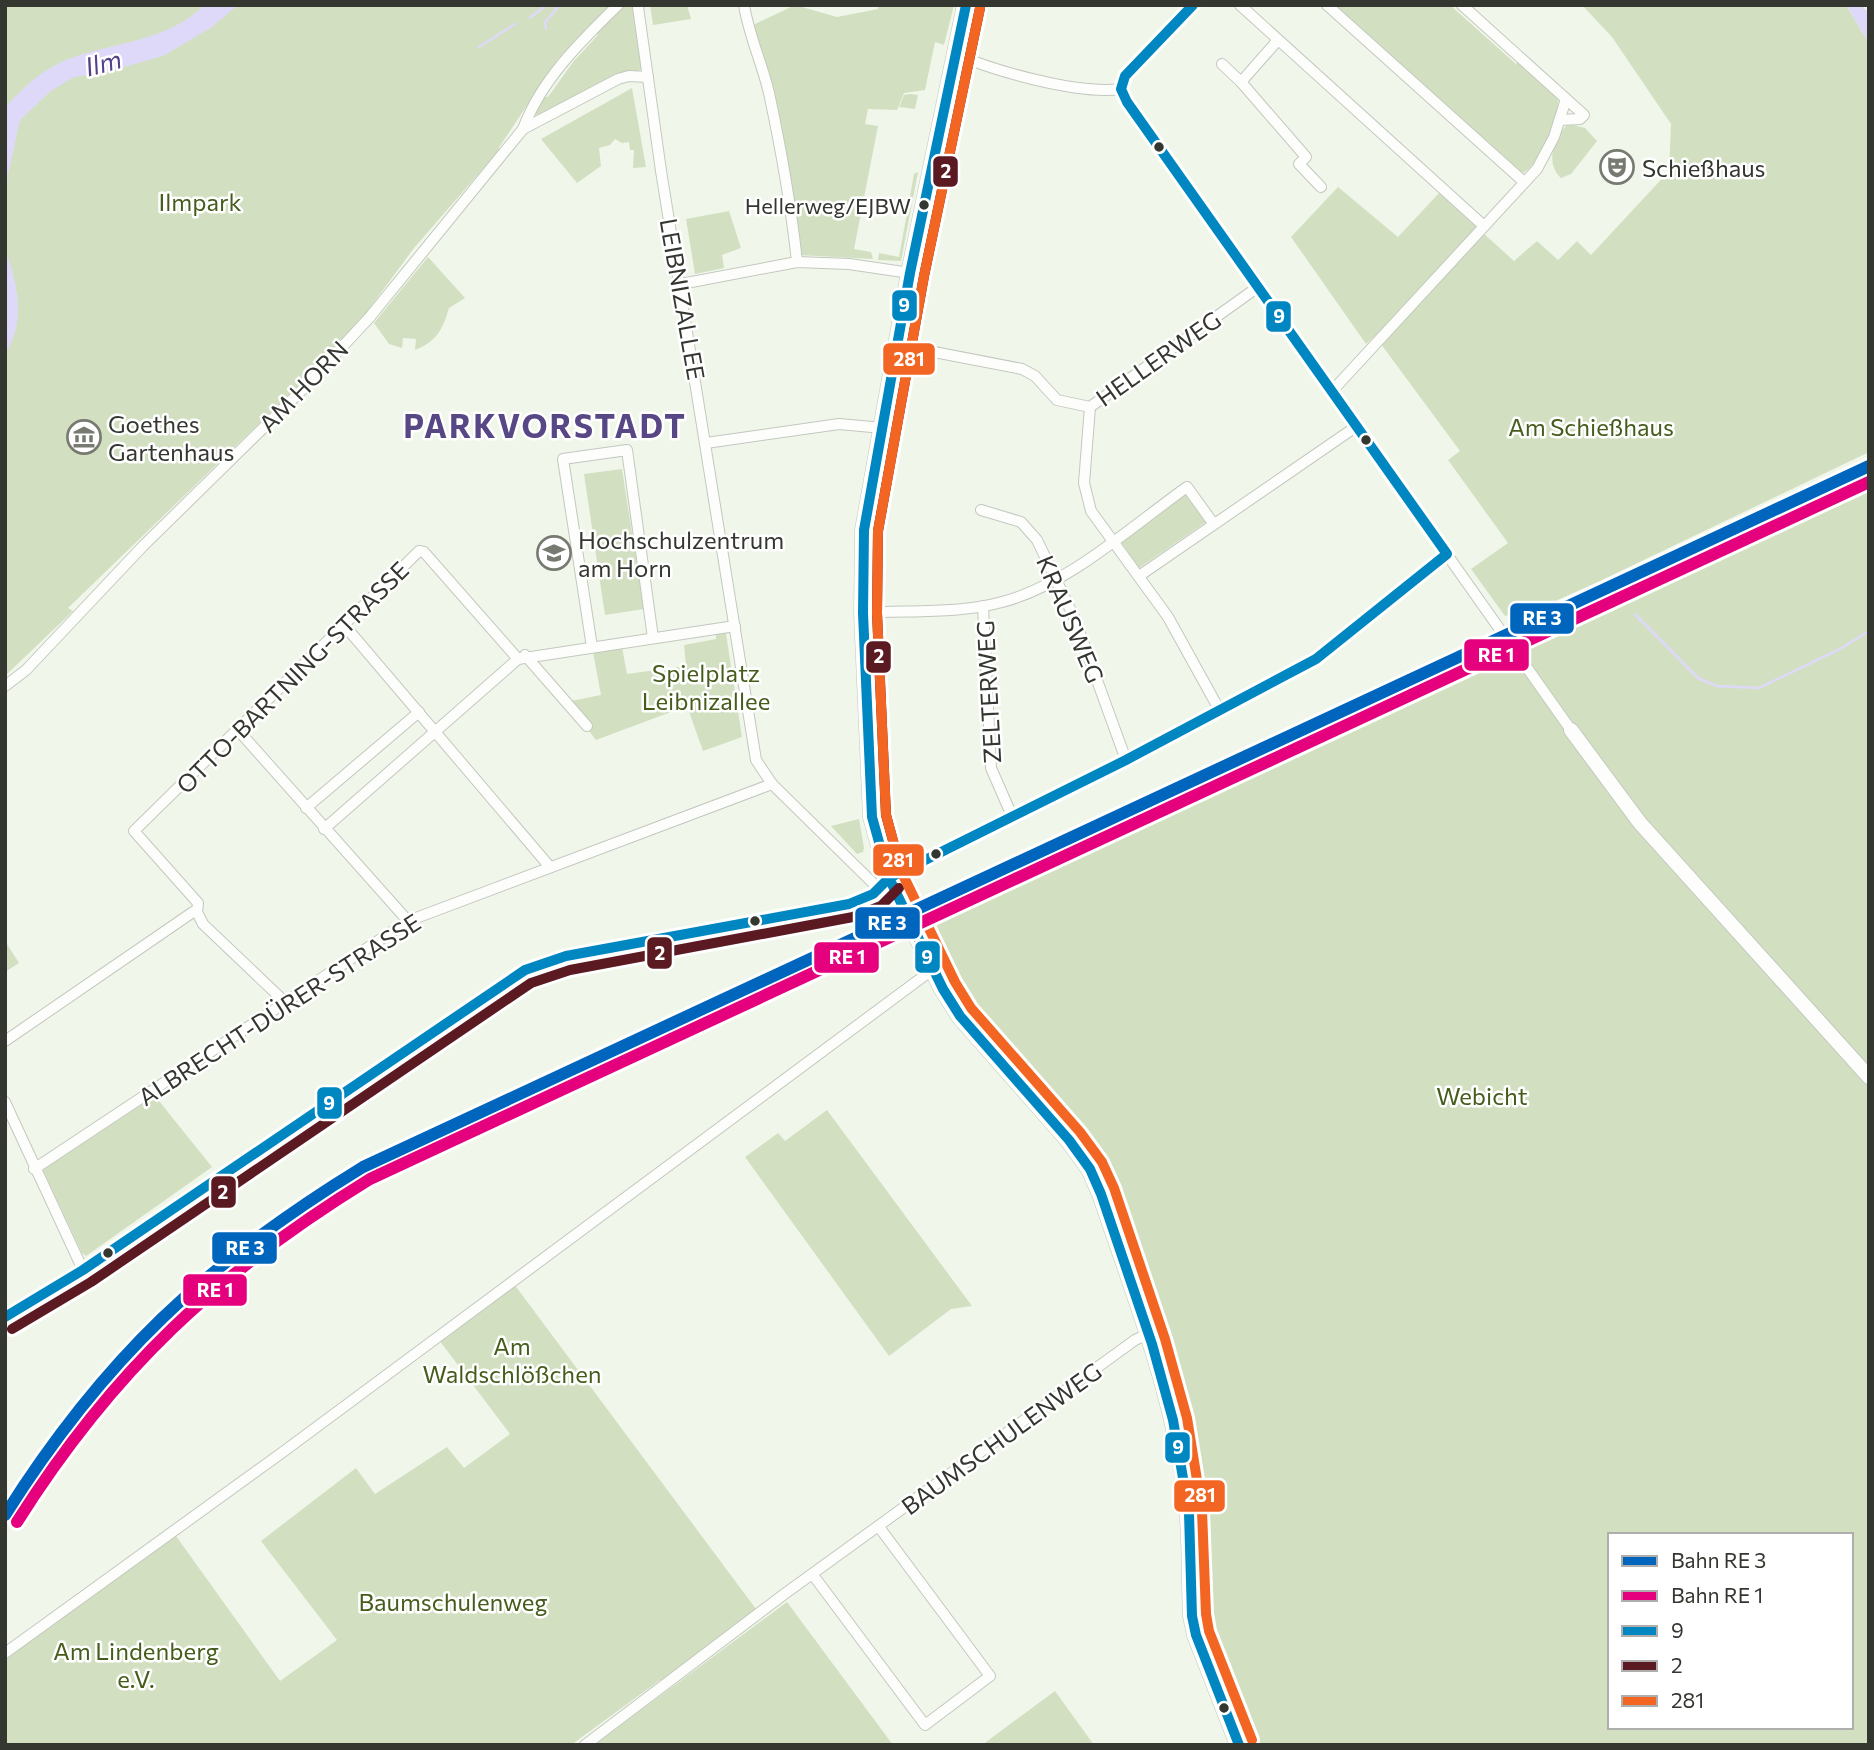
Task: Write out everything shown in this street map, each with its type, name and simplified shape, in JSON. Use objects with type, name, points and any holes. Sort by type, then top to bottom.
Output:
[{"type":"main road","points":[[966,5],[910,273],[864,530],[863,613],[872,817],[884,884],[900,901],[932,970],[960,1016],[1069,1140],[1090,1170],[1101,1194],[1148,1334],[1187,1496],[1192,1616],[1205,1662],[1239,1745]]},
{"type":"street","points":[[523,129],[530,109],[561,65],[618,5]]},
{"type":"street","points":[[744,5],[749,32],[768,91],[790,197],[797,262]]},
{"type":"street","points":[[1193,5],[1125,76],[1121,89],[1127,102],[1333,390],[1513,649],[1640,823],[1869,1077]]},
{"type":"street","points":[[1240,5],[1485,226]]},
{"type":"street","points":[[1327,5],[1524,182]]},
{"type":"street","points":[[1462,5],[1584,115],[1580,120],[1560,120]]},
{"type":"street","name":"LEIBNIZALLEE","points":[[638,7],[756,760],[772,784],[884,884]]},
{"type":"street","points":[[1241,82],[1278,40]]},
{"type":"street","points":[[954,54],[975,62],[1088,89],[1121,89]]},
{"type":"street","points":[[1222,64],[1306,157],[1299,164],[1321,187]]},
{"type":"street","points":[[523,129],[618,79],[648,77]]},
{"type":"street","points":[[1333,390],[1485,226],[1546,155],[1566,99]]},
{"type":"street","name":"AM HORN","points":[[5,686],[26,670],[162,527],[303,389],[369,317],[523,129]]},
{"type":"street","points":[[681,284],[797,262],[849,264],[910,273]]},
{"type":"street","name":"HELLERWEG","points":[[898,345],[1022,369],[1035,376],[1057,400],[1090,407],[1258,286]]},
{"type":"street","points":[[1090,407],[1085,492],[1091,510],[1168,617],[1220,711]]},
{"type":"street","points":[[706,443],[839,424],[883,428]]},
{"type":"street","points":[[1139,576],[1357,426]]},
{"type":"street","points":[[592,647],[564,459],[628,450],[653,638]]},
{"type":"street","points":[[863,613],[983,606],[1008,600],[1055,580],[1186,487],[1213,523]]},
{"type":"street","name":"KRAUSWEG","points":[[981,510],[1013,519],[1027,527],[1037,540],[1074,617],[1126,760]]},
{"type":"street","name":"OTTO-BARTNING-STRASSE","points":[[197,912],[198,903],[134,831],[419,551],[424,552],[522,657]]},
{"type":"street","points":[[5,1317],[83,1270],[525,971],[566,956],[849,904],[1012,816],[1126,760],[1316,659],[1447,554]]},
{"type":"street","name":"ZELTERWEG","points":[[983,606],[992,768],[1012,816]]},
{"type":"street","points":[[324,829],[522,657],[735,625]]},
{"type":"street","points":[[345,626],[550,867]]},
{"type":"street","points":[[522,657],[587,726]]},
{"type":"street","points":[[306,808],[419,712]]},
{"type":"street","points":[[238,730],[408,921]]},
{"type":"street","name":"ALBRECHT-DÜRER-STRASSE","points":[[34,1169],[408,921],[772,784]]},
{"type":"street","points":[[5,1041],[197,912],[203,924],[286,1003]]},
{"type":"street","points":[[5,1653],[287,1449],[932,970]]},
{"type":"street","points":[[5,1102],[83,1270]]},
{"type":"street","name":"BAUMSCHULENWEG","points":[[585,1745],[813,1575],[1135,1340],[1148,1334]]},
{"type":"street","points":[[813,1575],[925,1725],[990,1676],[879,1527]]},
{"type":"green space","name":"Ilmpark","points":[[5,5],[610,5],[557,60],[498,149],[501,148],[414,248],[366,313],[327,358],[68,608],[73,611],[5,676]]},
{"type":"green space","points":[[623,5],[633,5],[642,69],[547,112],[537,115],[533,112],[598,35],[596,32]]},
{"type":"green space","points":[[650,5],[687,5],[691,19],[653,25]]},
{"type":"green space","points":[[795,5],[837,17],[878,9],[879,5],[954,5],[944,45],[935,42],[925,90],[904,93],[897,110],[868,109],[865,124],[878,126],[854,249],[871,252],[873,259],[798,255],[773,88],[751,26]]},
{"type":"green space","points":[[1333,5],[1450,5],[1557,97],[1557,114],[1553,126],[1535,161],[1522,173]]},
{"type":"green space","name":"Am Schießhaus","points":[[1582,5],[1846,5],[1869,43],[1869,452],[1600,581],[1551,603],[1505,616],[1471,569],[1508,543],[1448,460],[1460,451],[1375,336],[1366,344],[1291,237],[1338,187],[1398,237],[1439,193],[1514,261],[1537,241],[1558,260],[1577,241],[1591,255],[1669,171],[1671,124],[1612,37]]},
{"type":"green space","points":[[632,88],[646,167],[633,168],[634,150],[630,150],[629,142],[622,143],[615,139],[610,145],[599,148],[601,166],[577,183],[541,139]]},
{"type":"green space","points":[[904,95],[918,95],[915,109],[899,107]]},
{"type":"green space","points":[[1569,124],[1585,128],[1597,141],[1571,174],[1561,178],[1553,165],[1553,150],[1559,135]]},
{"type":"green space","points":[[918,172],[901,261],[878,260],[879,253],[899,257],[914,174]]},
{"type":"green space","points":[[729,211],[741,248],[722,255],[724,268],[695,274],[686,219]]},
{"type":"green space","points":[[428,257],[465,298],[449,308],[438,334],[422,347],[415,350],[416,339],[403,338],[402,348],[389,344],[374,323]]},
{"type":"green space","points":[[622,469],[644,609],[605,615],[584,474]]},
{"type":"green space","name":"Webicht","points":[[1869,472],[1869,1745],[1246,1745],[1199,1620],[1197,1539],[1107,1192],[957,998],[932,950],[926,926],[1217,794],[1520,648],[1525,635]]},
{"type":"green space","points":[[1186,493],[1206,522],[1139,568],[1120,540]]},
{"type":"green space","name":"Spielplatz Leibnizallee","points":[[725,627],[742,737],[703,751],[687,706],[596,740],[566,702],[601,695],[592,647],[621,642],[627,674],[686,666],[684,645],[716,639],[716,628]]},
{"type":"green space","points":[[859,819],[864,848],[863,852],[857,854],[831,826]]},
{"type":"green space","points":[[5,941],[19,963],[5,972]]},
{"type":"green space","points":[[155,1096],[212,1167],[86,1256],[82,1253],[43,1170]]},
{"type":"green space","points":[[827,1110],[972,1306],[951,1309],[889,1356],[745,1157],[778,1133],[785,1141]]},
{"type":"green space","points":[[514,1284],[759,1613],[664,1683],[660,1680],[571,1745],[5,1745],[5,1659],[176,1536],[280,1681],[337,1640],[261,1541],[356,1468],[375,1494],[447,1447],[464,1468],[510,1434],[439,1340]]},
{"type":"green space","points":[[787,1602],[893,1745],[594,1745]]},
{"type":"green space","points":[[1055,1691],[1094,1745],[982,1745]]},
{"type":"water","name":"Ilm","points":[[204,5],[238,5],[212,27],[163,56],[107,72],[74,77],[51,91],[20,120],[5,189],[5,108],[28,84],[45,71],[74,57],[176,26]]},
{"type":"water","points":[[1846,5],[1862,5],[1869,14],[1869,43]]},
{"type":"water","points":[[5,249],[16,289],[18,315],[12,341],[5,353]]},
{"type":"waterway","points":[[530,18],[546,5]]},
{"type":"waterway","points":[[546,29],[545,22],[560,5]]},
{"type":"waterway","points":[[479,47],[515,24]]},
{"type":"waterway","points":[[1635,614],[1698,678],[1717,686],[1759,688],[1840,649],[1869,631]]},
{"type":"railway","points":[[1815,485],[1869,462]]},
{"type":"transit line","name":"9","points":[[966,5],[910,273],[864,530],[863,613],[872,817],[889,878],[943,989],[960,1016],[1069,1140],[1090,1169],[1101,1194],[1152,1344],[1173,1420],[1189,1513],[1192,1616],[1196,1635],[1239,1745]]},
{"type":"transit line","name":"9","points":[[5,1317],[83,1270],[525,970],[566,956],[849,904],[873,894],[889,878],[1126,760],[1316,659],[1447,554],[1127,102],[1121,89],[1125,76],[1193,5]]},
{"type":"transit line","name":"2","points":[[902,874],[886,815],[877,613],[878,531],[924,276],[980,8]]},
{"type":"transit line","name":"281","points":[[980,8],[924,276],[878,531],[877,613],[886,815],[902,873],[955,982],[971,1008],[1080,1132],[1102,1162],[1114,1188],[1165,1339],[1187,1418],[1202,1511],[1209,1631],[1252,1740]]},
{"type":"transit line","points":[[5,1515],[42,1459],[81,1408],[120,1361],[162,1318],[255,1240],[363,1167],[1869,466]]},
{"type":"transit line","points":[[17,1522],[53,1467],[91,1418],[172,1329],[264,1251],[370,1179],[1869,482]]},
{"type":"transit line","name":"2","points":[[12,1329],[91,1282],[531,983],[570,970],[853,917],[881,906],[899,888]]},
{"type":"place","name":"Schießhaus","points":[[1617,167]]},
{"type":"place","name":"Hellerweg/EJBW","points":[[924,205]]},
{"type":"place","name":"Goethes Gartenhaus","points":[[84,437]]},
{"type":"place","name":"Hochschulzentrum am Horn","points":[[554,553]]},
{"type":"district","name":"PARKVORSTADT","points":[[545,425]]},
{"type":"park label","name":"Am Waldschlößchen","points":[[512,1359]]},
{"type":"park label","name":"Baumschulenweg","points":[[453,1601]]},
{"type":"park label","name":"Am Lindenberg e.V.","points":[[136,1664]]}]
